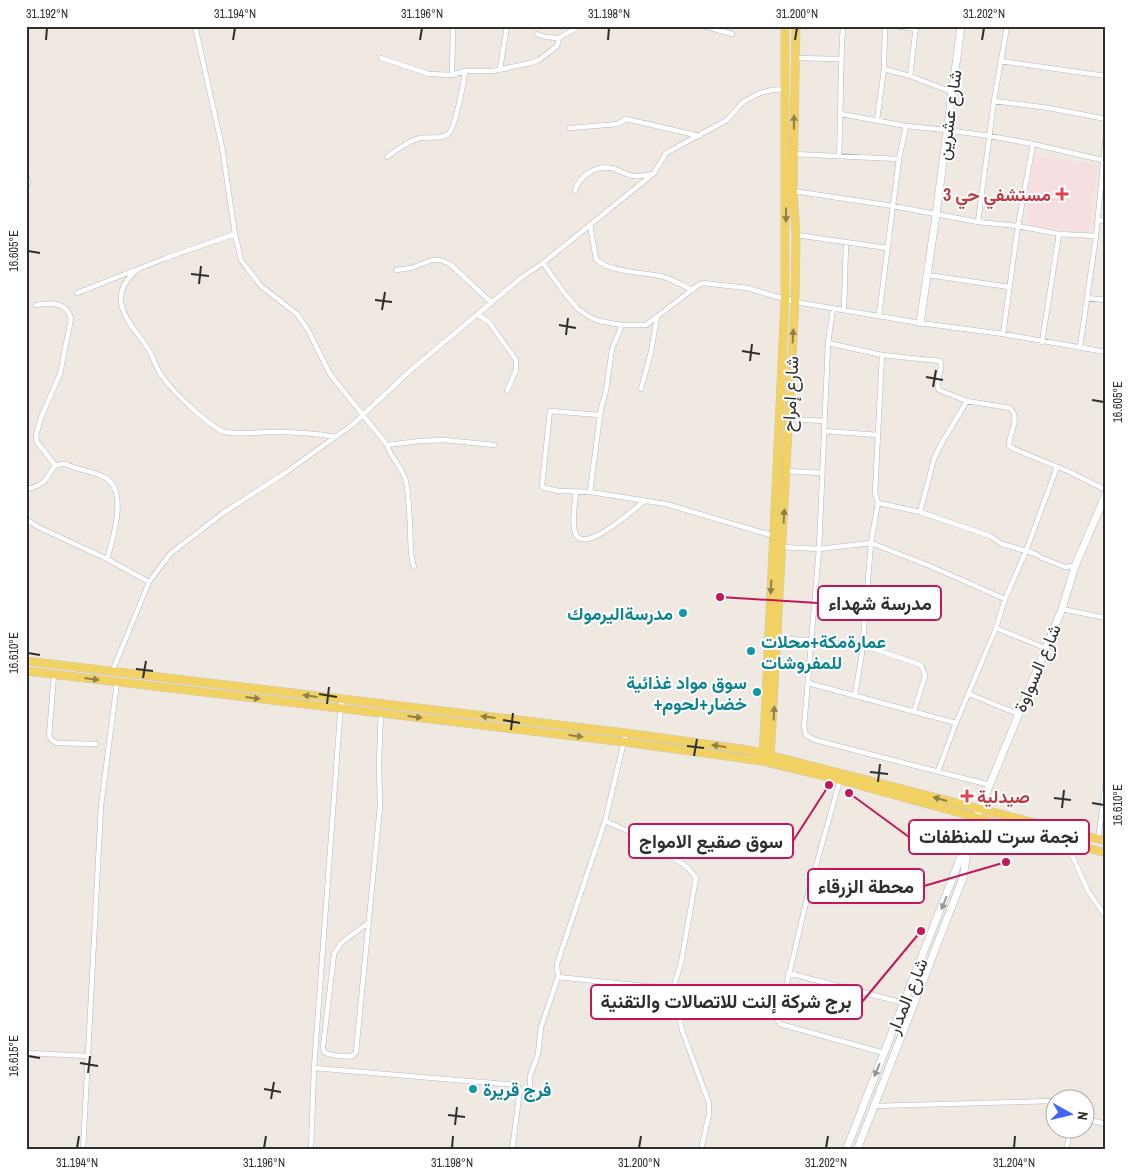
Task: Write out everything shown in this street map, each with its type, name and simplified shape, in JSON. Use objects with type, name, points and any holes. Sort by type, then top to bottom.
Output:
[{"type":"main road","name":"شارع إمراح","points":[[767,758],[774,536],[785,300],[785,26]]},
{"type":"main road","name":"شارع إمراح","points":[[767,758],[778,638],[795,302],[796,235],[793,154],[796,26]]},
{"type":"main road","points":[[26,661],[691,741],[980,809],[1102,841]]},
{"type":"main road","points":[[64,675],[65,665]]},
{"type":"main road","points":[[26,671],[767,758],[1067,844],[1106,853]]},
{"type":"street","points":[[195,26],[222,146],[235,234],[241,260],[261,286],[297,314],[308,330],[330,374],[362,416],[387,444],[392,457],[403,470],[406,482],[410,547],[414,567]]},
{"type":"street","points":[[452,75],[453,26]]},
{"type":"street","points":[[500,69],[507,26]]},
{"type":"street","points":[[537,34],[544,37],[559,38],[580,26]]},
{"type":"street","points":[[704,26],[732,34]]},
{"type":"street","points":[[839,156],[841,114],[840,59],[843,26]]},
{"type":"street","points":[[878,120],[884,69],[884,26]]},
{"type":"street","points":[[896,26],[916,28],[910,76]]},
{"type":"street","name":"شارع عشرين","points":[[920,323],[961,26]]},
{"type":"street","points":[[978,222],[994,101],[1007,26]]},
{"type":"street","points":[[380,58],[429,74],[452,75],[465,71],[500,69],[539,60],[557,46],[559,38]]},
{"type":"street","points":[[795,58],[840,59]]},
{"type":"street","points":[[1000,61],[1106,76]]},
{"type":"street","points":[[884,69],[910,76],[952,92]]},
{"type":"street","points":[[387,157],[413,140],[422,137],[450,134],[453,128],[465,71]]},
{"type":"street","points":[[112,672],[149,582],[170,554],[224,513],[336,437],[362,416],[412,369],[522,277],[543,263],[654,174],[666,153],[727,120],[744,102],[760,93],[785,89]]},
{"type":"street","points":[[994,101],[1049,108],[1106,119]]},
{"type":"street","points":[[841,114],[906,126],[990,136],[1102,160]]},
{"type":"street","points":[[570,128],[618,124],[626,119],[700,136]]},
{"type":"street","points":[[879,316],[899,159],[906,126]]},
{"type":"street","points":[[1080,347],[1096,236],[1106,134]]},
{"type":"street","points":[[1003,334],[1018,226],[1033,144]]},
{"type":"street","points":[[793,154],[899,159]]},
{"type":"street","points":[[575,191],[577,183],[582,177],[593,170],[602,168],[610,168],[634,176],[654,174]]},
{"type":"street","points":[[26,174],[28,182],[26,189]]},
{"type":"street","points":[[793,191],[893,206],[978,222],[1018,226],[1059,234],[1096,236]]},
{"type":"street","points":[[1097,220],[1106,221]]},
{"type":"street","points":[[590,225],[596,259],[599,262],[617,269],[666,278],[692,290]]},
{"type":"street","points":[[77,293],[235,234]]},
{"type":"street","points":[[1042,342],[1059,234]]},
{"type":"street","points":[[796,235],[887,248]]},
{"type":"street","points":[[844,310],[846,243]]},
{"type":"street","points":[[396,270],[411,268],[432,260],[440,260],[450,264],[492,303]]},
{"type":"street","points":[[543,263],[565,294],[588,316],[599,321],[622,325],[646,325],[703,283],[747,288],[785,300],[833,309],[1003,334],[1106,352]]},
{"type":"street","points":[[137,270],[125,281],[123,287],[121,300],[126,316],[149,350],[160,373],[174,390],[216,429],[233,433],[272,432],[336,437]]},
{"type":"street","points":[[928,275],[1009,287]]},
{"type":"street","points":[[1086,298],[1106,300]]},
{"type":"street","points":[[36,305],[47,303],[59,305],[66,310],[71,319],[60,374],[42,414],[36,436],[37,442],[55,465]]},
{"type":"street","points":[[833,309],[828,343],[819,549],[804,727],[806,735],[815,740],[990,785]]},
{"type":"street","points":[[478,315],[485,318],[494,327],[516,360],[516,370],[507,391]]},
{"type":"street","points":[[641,389],[658,317]]},
{"type":"street","points":[[590,492],[600,415],[606,392],[612,349],[622,325]]},
{"type":"street","points":[[828,343],[882,354],[940,361],[938,388],[967,401],[1010,408],[1015,413],[1016,419],[1009,439],[1009,446],[1057,467],[1106,492]]},
{"type":"street","points":[[856,695],[871,543],[878,504],[875,493],[882,354]]},
{"type":"street","points":[[920,512],[934,459],[967,401]]},
{"type":"street","points":[[600,415],[553,410],[549,413],[542,485],[548,490],[590,492],[654,501],[774,536]]},
{"type":"street","points":[[789,419],[824,421]]},
{"type":"street","points":[[824,431],[878,435]]},
{"type":"street","points":[[387,444],[444,440],[494,445]]},
{"type":"street","points":[[26,490],[42,483],[55,465],[66,464],[108,479],[115,487],[118,499],[114,538],[107,559]]},
{"type":"street","points":[[938,771],[996,628],[1005,599],[1026,551],[1057,467]]},
{"type":"street","points":[[786,471],[822,473]]},
{"type":"street","points":[[576,492],[574,527],[579,539],[586,540],[604,533],[644,501]]},
{"type":"street","name":"شارع السواوة","points":[[968,841],[1062,609],[1075,566],[1106,492]]},
{"type":"street","points":[[878,504],[920,512],[990,536],[1002,544],[1036,554],[1065,567],[1075,566]]},
{"type":"street","points":[[26,519],[38,527],[107,559],[149,582]]},
{"type":"street","points":[[782,547],[819,549],[871,543],[930,566],[1005,599]]},
{"type":"street","points":[[1062,609],[1106,618]]},
{"type":"street","points":[[996,628],[1045,648]]},
{"type":"street","points":[[778,638],[862,645],[921,665],[925,676],[914,711]]},
{"type":"street","points":[[54,675],[50,736],[52,740],[56,743],[96,744]]},
{"type":"street","points":[[83,1150],[101,806],[117,682]]},
{"type":"street","points":[[808,683],[956,723]]},
{"type":"street","points":[[969,694],[1018,714]]},
{"type":"street","points":[[311,1150],[314,1068],[342,699]]},
{"type":"street","points":[[369,922],[341,943],[334,954],[322,1047],[324,1052],[328,1054],[353,1056],[356,1052],[369,922],[380,806],[379,762],[382,704]]},
{"type":"street","points":[[530,1086],[530,1076],[538,1054],[542,1027],[558,977],[557,964],[605,821],[626,733]]},
{"type":"street","points":[[840,780],[810,885],[778,1021],[780,1024],[884,1053]]},
{"type":"street","points":[[1102,841],[1106,782]]},
{"type":"street","points":[[605,821],[628,831],[683,864],[696,878],[681,963],[673,989],[682,1030],[709,1103],[709,1114],[701,1150]]},
{"type":"street","points":[[857,1150],[963,878],[968,841]]},
{"type":"street","name":"شارع المدار","points":[[846,1150],[968,841]]},
{"type":"street","points":[[1067,844],[1088,891],[1106,917]]},
{"type":"street","points":[[788,972],[904,1003]]},
{"type":"street","points":[[558,977],[673,989]]},
{"type":"street","points":[[26,1053],[89,1056]]},
{"type":"street","points":[[314,1068],[517,1085],[520,1090],[512,1150]]},
{"type":"street","points":[[874,1106],[1044,1101]]},
{"type":"street","points":[[1094,1120],[1106,1124]]},
{"type":"shaded area","name":"مستشفي حي 3","points":[[1034,156],[1098,165],[1089,233],[1026,224]]},
{"type":"place","name":"مستشفي حي 3","points":[[1062,194]]},
{"type":"place","name":"مدرسة شهداء","points":[[720,597]]},
{"type":"place","name":"مدرسةاليرموك","points":[[683,613]]},
{"type":"place","name":"عمارةمكة+محلات للمفروشات","points":[[751,651]]},
{"type":"place","name":"سوق مواد غذائية +خضار+لحوم","points":[[757,692]]},
{"type":"place","name":"سوق صقيع الامواج","points":[[829,785]]},
{"type":"place","name":"نجمة سرت للمنظفات","points":[[849,793]]},
{"type":"place","name":"صيدلية","points":[[967,796]]},
{"type":"place","name":"محطة الزرقاء","points":[[1006,862]]},
{"type":"place","name":"برج شركة إلنت للاتصالات والتقنية","points":[[921,931]]},
{"type":"place","name":"فرج قريرة","points":[[473,1089]]}]
